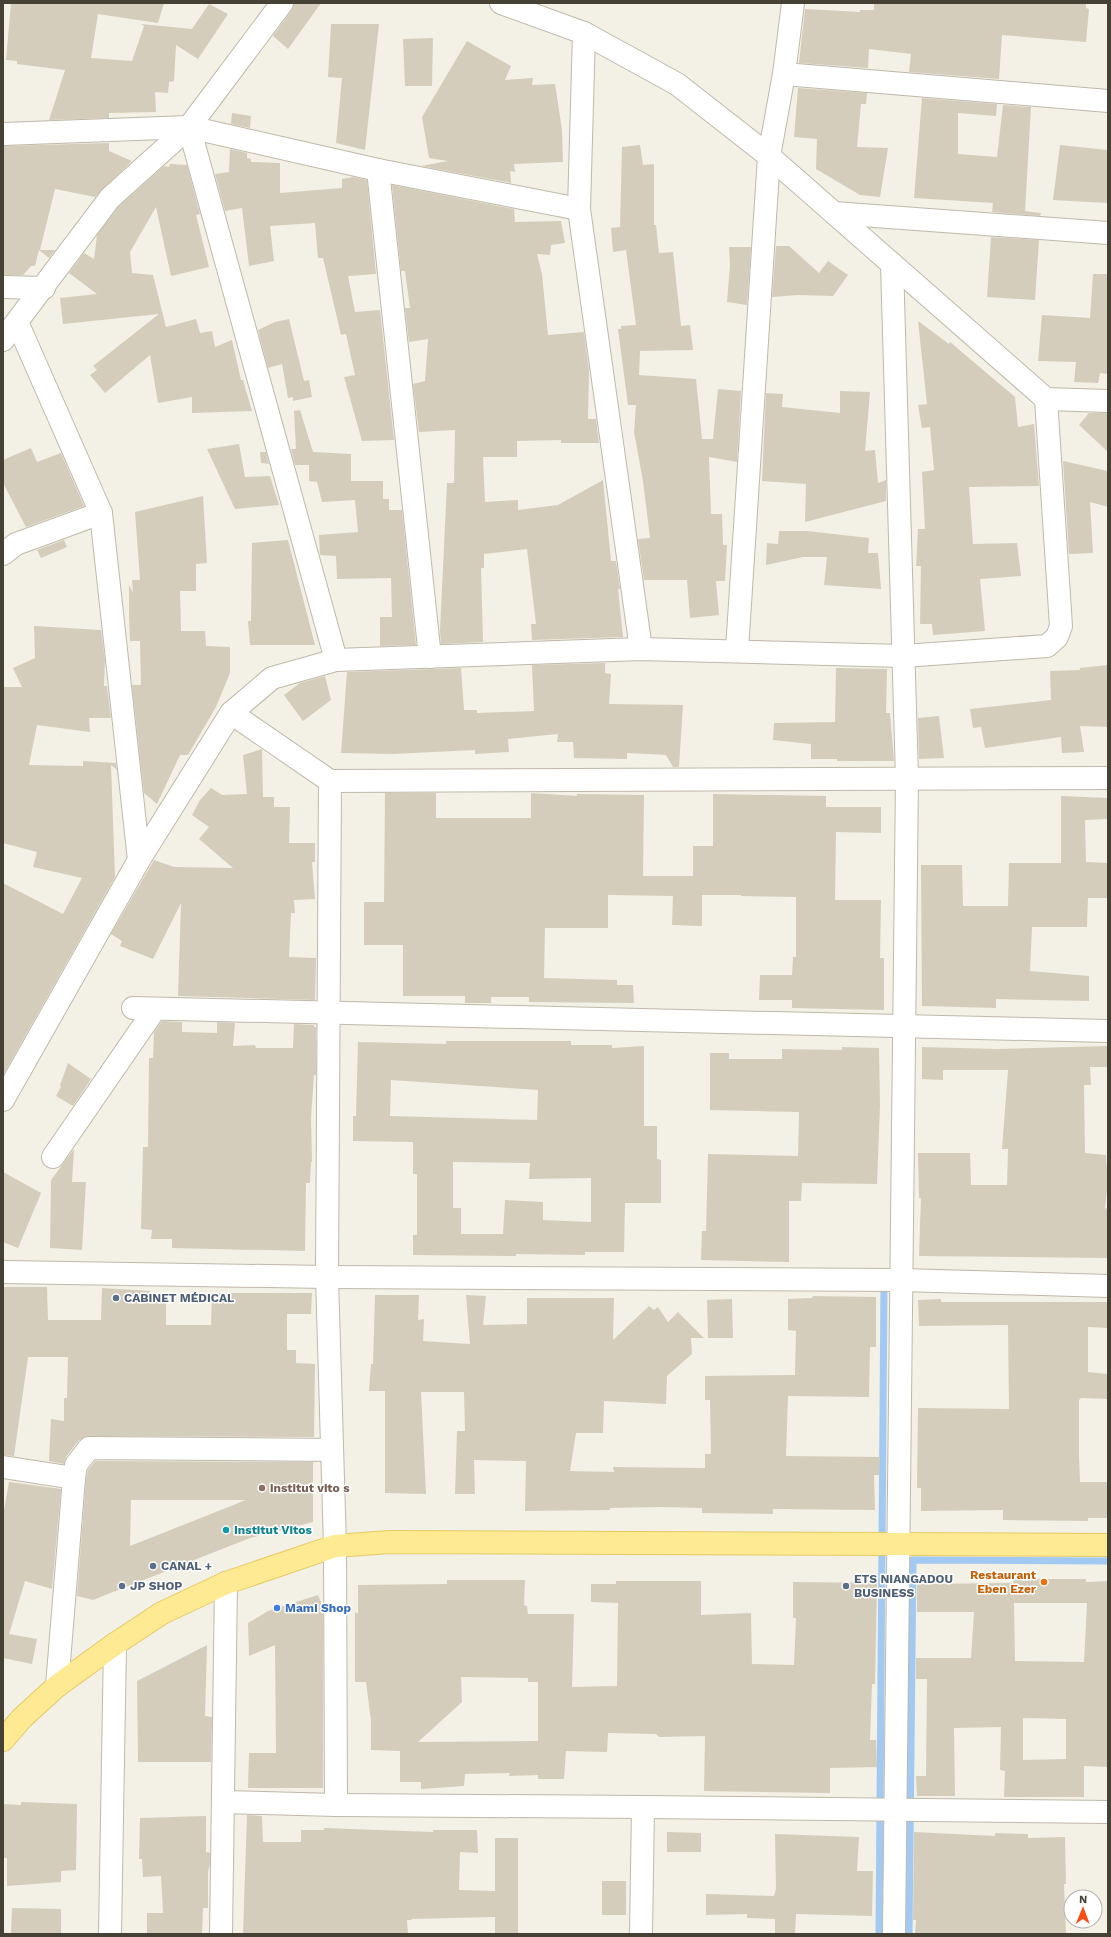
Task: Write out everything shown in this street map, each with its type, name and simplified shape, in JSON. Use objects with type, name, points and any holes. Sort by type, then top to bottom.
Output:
[{"type":"main road","points":[[3,1740],[22,1718],[57,1686],[115,1644],[162,1613],[226,1583],[335,1546],[390,1542],[1108,1545]]},
{"type":"street","points":[[3,340],[44,288],[110,198],[189,127],[282,3]]},
{"type":"street","points":[[501,3],[584,33],[677,84],[769,156],[1046,400],[1108,401]]},
{"type":"street","points":[[737,650],[769,156],[784,74],[793,3]]},
{"type":"street","points":[[584,33],[579,209],[641,649]]},
{"type":"street","points":[[784,74],[1108,101]]},
{"type":"street","points":[[189,127],[336,660]]},
{"type":"street","points":[[3,134],[189,127],[378,170],[579,209]]},
{"type":"street","points":[[378,170],[430,657]]},
{"type":"street","points":[[834,213],[1108,233]]},
{"type":"street","points":[[892,264],[907,778],[894,1934]]},
{"type":"street","points":[[3,287],[44,288]]},
{"type":"street","points":[[17,322],[102,513],[139,860]]},
{"type":"street","points":[[3,1100],[139,860],[231,713],[272,678],[336,660],[641,649],[737,650],[903,656],[1047,646],[1057,638],[1061,626],[1046,400]]},
{"type":"street","points":[[3,554],[16,544],[102,513]]},
{"type":"street","points":[[231,713],[330,781],[1108,778]]},
{"type":"street","points":[[330,781],[327,1278],[335,1546],[336,1805]]},
{"type":"street","points":[[133,1008],[1108,1031]]},
{"type":"street","points":[[53,1157],[155,1009]]},
{"type":"street","points":[[3,1272],[327,1278],[902,1280],[1108,1286]]},
{"type":"street","points":[[57,1686],[74,1478],[76,1465],[89,1448],[332,1450]]},
{"type":"street","points":[[3,1467],[74,1478]]},
{"type":"street","points":[[221,1934],[226,1583]]},
{"type":"street","points":[[110,1934],[115,1644]]},
{"type":"street","points":[[223,1802],[336,1805],[642,1806],[1108,1812]]},
{"type":"street","points":[[641,1934],[642,1806]]},
{"type":"building","points":[[11,3],[164,3],[158,23],[98,14],[91,58],[132,61],[144,26],[141,24],[192,29],[209,4],[228,14],[198,59],[176,45],[174,81],[169,82],[168,93],[155,92],[156,112],[109,113],[109,118],[49,120],[65,70],[17,64],[17,61],[6,60]]},
{"type":"building","points":[[294,3],[321,3],[288,49],[273,36],[292,10]]},
{"type":"building","points":[[874,3],[1086,3],[1086,8],[1089,9],[1086,42],[1002,35],[999,79],[909,72],[911,54],[869,49],[868,68],[799,63],[805,9],[860,12],[860,10],[874,10]]},
{"type":"building","points":[[331,24],[379,24],[365,150],[336,143],[342,78],[328,77]]},
{"type":"building","points":[[433,38],[432,86],[405,86],[403,39]]},
{"type":"building","points":[[467,41],[511,66],[505,80],[533,78],[532,85],[555,84],[562,130],[563,162],[514,164],[515,172],[510,171],[511,183],[421,166],[448,161],[429,158],[422,117]]},
{"type":"building","points":[[798,88],[867,93],[866,104],[861,104],[857,147],[888,148],[880,197],[860,195],[816,169],[817,139],[794,137]]},
{"type":"building","points":[[922,98],[997,104],[996,116],[958,113],[958,154],[997,157],[1003,105],[1031,107],[1025,211],[1041,213],[1040,216],[992,212],[993,203],[914,198]]},
{"type":"building","points":[[232,113],[251,116],[250,128],[231,124]]},
{"type":"building","points":[[109,143],[109,151],[132,161],[95,197],[55,189],[40,250],[55,250],[49,258],[39,250],[35,266],[31,266],[23,275],[3,275],[3,146]]},
{"type":"building","points":[[640,145],[643,165],[654,164],[654,225],[656,225],[659,253],[673,252],[681,326],[690,325],[693,350],[640,351],[639,375],[696,379],[702,439],[713,439],[718,389],[741,391],[737,462],[709,457],[711,514],[722,514],[723,545],[727,545],[725,581],[716,581],[719,615],[690,618],[687,580],[644,580],[638,539],[650,538],[643,481],[634,432],[636,405],[628,405],[618,329],[621,329],[621,326],[636,325],[626,250],[613,252],[611,228],[620,227],[622,147]]},
{"type":"building","points":[[1060,145],[1108,150],[1108,203],[1053,200]]},
{"type":"building","points":[[230,149],[247,153],[247,158],[251,159],[251,162],[280,163],[280,193],[342,188],[342,179],[353,177],[367,180],[376,274],[348,276],[355,312],[380,310],[394,440],[362,441],[344,377],[355,375],[346,334],[341,335],[323,258],[318,258],[315,223],[270,226],[274,261],[249,266],[242,208],[225,211],[215,174],[229,172]]},
{"type":"building","points":[[170,164],[187,165],[200,214],[196,215],[209,267],[171,276],[156,207],[130,252],[132,273],[153,275],[166,327],[196,319],[200,333],[212,331],[215,347],[232,340],[241,380],[243,380],[252,411],[192,413],[192,397],[158,403],[150,355],[105,393],[90,375],[97,370],[93,366],[159,314],[63,324],[60,298],[97,294],[69,273],[84,253],[94,259],[97,235],[119,206],[164,166],[169,167]]},
{"type":"building","points":[[392,185],[514,209],[515,222],[561,221],[565,243],[551,245],[550,255],[537,254],[542,274],[548,335],[584,332],[589,371],[588,419],[596,419],[599,443],[561,443],[561,440],[517,441],[517,457],[483,457],[485,502],[518,500],[518,510],[558,505],[603,480],[611,561],[616,561],[620,589],[618,589],[623,637],[532,640],[531,624],[536,624],[527,549],[484,554],[484,568],[481,568],[483,642],[441,644],[440,631],[447,483],[454,483],[455,430],[419,432],[413,384],[425,381],[428,339],[409,342],[405,308],[410,308],[405,271],[401,271]]},
{"type":"building","points":[[991,237],[1039,240],[1035,300],[987,297]]},
{"type":"building","points":[[776,246],[789,246],[819,273],[828,261],[848,275],[833,296],[798,295],[772,297]]},
{"type":"building","points":[[729,247],[751,247],[747,305],[727,302],[730,265]]},
{"type":"building","points":[[1093,274],[1108,274],[1108,374],[1100,373],[1098,383],[1074,382],[1076,362],[1038,361],[1042,315],[1090,318]]},
{"type":"building","points":[[289,319],[304,381],[309,380],[312,397],[293,401],[293,397],[288,398],[282,364],[268,368],[258,330],[275,322]]},
{"type":"building","points":[[918,321],[949,344],[950,342],[1015,397],[1018,427],[1034,424],[1039,486],[969,487],[973,544],[1017,543],[1021,576],[980,579],[985,631],[933,635],[932,624],[920,624],[921,566],[916,566],[918,529],[925,529],[922,472],[934,470],[930,427],[922,428],[918,405],[927,404]]},
{"type":"building","points":[[840,391],[870,392],[865,451],[875,450],[878,483],[886,480],[886,501],[805,522],[806,484],[762,481],[766,393],[783,394],[782,407],[840,413]]},
{"type":"building","points":[[300,410],[313,452],[351,454],[351,481],[383,481],[383,499],[389,499],[389,510],[402,510],[416,645],[380,646],[380,617],[392,617],[391,578],[337,579],[336,556],[320,555],[319,535],[358,532],[355,500],[322,502],[317,482],[309,481],[309,465],[295,465],[291,449],[296,449],[294,411]]},
{"type":"building","points":[[1089,413],[1108,413],[1108,452],[1079,425]]},
{"type":"building","points":[[239,444],[245,477],[270,476],[279,505],[235,509],[207,449]]},
{"type":"building","points":[[31,448],[37,462],[61,453],[84,506],[26,527],[3,483],[3,460]]},
{"type":"building","points":[[260,452],[266,452],[269,464],[261,463]]},
{"type":"building","points":[[1063,461],[1108,471],[1108,507],[1090,502],[1093,553],[1069,554]]},
{"type":"building","points":[[203,496],[207,563],[196,564],[196,591],[180,591],[181,631],[205,631],[206,646],[230,647],[230,673],[216,707],[188,755],[180,755],[157,804],[144,793],[132,685],[141,685],[140,641],[130,641],[129,616],[129,585],[133,593],[132,580],[140,580],[135,512]]},
{"type":"building","points":[[779,531],[807,531],[869,538],[868,553],[878,553],[881,589],[824,585],[827,557],[803,557],[766,565],[767,543],[778,544]]},
{"type":"building","points":[[64,540],[67,547],[41,558],[37,550]]},
{"type":"building","points":[[288,540],[315,645],[250,645],[248,621],[251,621],[252,543]]},
{"type":"building","points":[[34,626],[101,630],[105,660],[104,686],[107,686],[111,718],[89,718],[90,732],[37,725],[29,765],[83,766],[83,761],[116,763],[117,770],[111,765],[115,877],[3,1075],[3,883],[63,914],[82,878],[33,867],[37,852],[3,843],[3,687],[22,687],[13,668],[35,658]]},
{"type":"building","points":[[605,663],[605,673],[611,674],[609,704],[683,705],[679,767],[673,767],[666,755],[627,753],[627,759],[574,758],[573,742],[557,742],[558,734],[508,739],[509,752],[475,754],[475,750],[393,754],[341,753],[347,672],[461,668],[464,710],[477,710],[477,713],[534,711],[532,665]]},
{"type":"building","points":[[1108,665],[1108,727],[1080,726],[1084,752],[1062,753],[1061,737],[985,748],[981,727],[973,728],[970,709],[1051,700],[1050,671],[1080,670],[1080,668]]},
{"type":"building","points":[[836,668],[887,669],[886,713],[890,713],[894,761],[837,761],[837,759],[811,759],[811,744],[773,740],[774,723],[835,722]]},
{"type":"building","points":[[325,676],[331,700],[303,721],[284,695],[300,683]]},
{"type":"building","points":[[939,716],[944,758],[919,759],[918,718]]},
{"type":"building","points":[[262,749],[263,797],[274,797],[274,807],[290,807],[289,843],[315,843],[315,862],[312,862],[315,899],[294,900],[295,913],[291,913],[289,957],[316,958],[315,1000],[178,996],[181,903],[153,959],[120,946],[122,941],[111,934],[154,860],[174,867],[233,868],[199,839],[209,827],[192,815],[200,800],[211,788],[222,795],[247,794],[243,755]]},
{"type":"building","points":[[385,793],[436,793],[436,818],[531,818],[531,793],[577,796],[577,794],[644,795],[643,876],[693,876],[693,846],[713,846],[713,794],[826,796],[826,807],[881,807],[881,833],[836,832],[835,900],[881,900],[880,958],[884,958],[884,1010],[792,1008],[792,1000],[759,1000],[760,975],[792,975],[793,957],[796,957],[796,897],[741,895],[702,895],[702,926],[672,925],[673,896],[608,895],[608,928],[545,928],[544,978],[617,980],[617,985],[633,985],[634,1003],[529,1002],[529,997],[491,997],[491,1003],[465,1003],[465,996],[403,996],[403,945],[364,945],[364,902],[384,902]]},
{"type":"building","points":[[1061,796],[1108,798],[1108,819],[1085,820],[1086,862],[1108,863],[1108,898],[1088,898],[1087,927],[1032,927],[1030,971],[1089,976],[1089,1001],[996,999],[996,1008],[922,1006],[921,865],[962,865],[963,906],[1008,906],[1009,863],[1061,863]]},
{"type":"building","points":[[162,1021],[182,1022],[182,1032],[217,1033],[217,1022],[235,1023],[233,1046],[255,1045],[256,1048],[293,1048],[294,1024],[314,1025],[314,1027],[316,1027],[316,1075],[314,1075],[311,1117],[312,1162],[310,1183],[306,1183],[305,1251],[172,1248],[172,1239],[151,1239],[152,1230],[141,1229],[143,1147],[148,1147],[149,1058],[153,1058],[154,1032]]},
{"type":"building","points":[[446,1041],[571,1041],[571,1045],[612,1045],[612,1048],[644,1046],[644,1126],[657,1126],[657,1159],[661,1160],[661,1203],[625,1203],[624,1252],[585,1252],[585,1255],[516,1254],[516,1256],[413,1255],[413,1235],[417,1235],[417,1174],[413,1174],[413,1142],[353,1141],[353,1116],[356,1116],[358,1042],[446,1044]],"holes":[[[391,1080],[538,1090],[537,1120],[390,1116]],[[453,1162],[530,1163],[529,1179],[591,1178],[591,1222],[543,1220],[543,1202],[505,1200],[503,1234],[461,1234],[461,1208],[453,1208]]]},
{"type":"building","points":[[1108,1046],[1108,1067],[1090,1067],[1091,1085],[1084,1085],[1085,1153],[1106,1155],[1108,1181],[1105,1208],[1108,1209],[1108,1258],[919,1256],[921,1198],[919,1198],[918,1153],[970,1153],[971,1185],[1007,1185],[1008,1149],[1002,1149],[1008,1070],[943,1070],[943,1080],[922,1079],[922,1047],[997,1049]]},
{"type":"building","points":[[842,1047],[879,1048],[880,1105],[877,1184],[802,1183],[801,1201],[789,1201],[789,1262],[701,1260],[702,1231],[706,1231],[708,1154],[798,1156],[799,1112],[710,1110],[710,1053],[729,1053],[729,1059],[782,1059],[782,1049],[842,1050]]},
{"type":"building","points":[[68,1063],[91,1079],[73,1106],[56,1096],[61,1087],[60,1085]]},
{"type":"building","points":[[74,1149],[72,1182],[86,1182],[82,1250],[50,1248],[51,1180]]},
{"type":"building","points":[[3,1172],[41,1193],[18,1248],[3,1242]]},
{"type":"building","points":[[3,1287],[47,1287],[48,1320],[101,1320],[102,1288],[150,1291],[150,1295],[166,1296],[166,1325],[211,1325],[212,1293],[312,1293],[311,1314],[287,1314],[287,1350],[296,1350],[296,1363],[315,1364],[314,1437],[89,1436],[79,1440],[66,1457],[64,1464],[49,1461],[51,1419],[64,1421],[64,1398],[67,1398],[68,1357],[28,1357],[14,1456],[3,1455]]},
{"type":"building","points":[[375,1295],[419,1295],[418,1320],[424,1319],[423,1341],[470,1344],[466,1295],[486,1296],[483,1325],[527,1324],[527,1298],[614,1298],[613,1340],[649,1306],[654,1310],[658,1307],[668,1322],[678,1312],[704,1338],[691,1338],[692,1354],[667,1376],[666,1404],[604,1401],[603,1433],[576,1433],[570,1471],[614,1472],[613,1467],[705,1468],[705,1454],[711,1454],[710,1400],[705,1400],[705,1376],[795,1375],[796,1331],[788,1330],[788,1299],[812,1298],[813,1296],[876,1297],[876,1347],[870,1347],[869,1397],[788,1396],[786,1456],[880,1457],[879,1475],[874,1475],[875,1510],[773,1509],[773,1514],[702,1513],[702,1508],[661,1507],[610,1508],[610,1510],[525,1511],[526,1461],[474,1460],[475,1494],[455,1494],[457,1431],[465,1431],[464,1392],[421,1392],[426,1494],[385,1493],[385,1391],[369,1391],[371,1364],[373,1364]]},
{"type":"building","points":[[732,1299],[733,1338],[708,1338],[707,1300]]},
{"type":"building","points":[[941,1299],[941,1302],[1108,1302],[1108,1328],[1088,1327],[1088,1372],[1108,1374],[1108,1399],[1081,1398],[1079,1400],[1079,1457],[1080,1482],[1108,1482],[1108,1518],[1088,1518],[1088,1521],[1003,1520],[1003,1510],[921,1511],[921,1488],[917,1488],[918,1408],[1009,1409],[1008,1325],[919,1326],[918,1300]]},
{"type":"building","name":"Institut Vitos","points":[[95,1461],[313,1462],[313,1522],[250,1538],[93,1600],[77,1596],[86,1479],[88,1470]],"holes":[[[131,1500],[246,1500],[130,1546]]]},
{"type":"building","points":[[9,1482],[61,1489],[52,1589],[25,1581],[9,1634],[37,1639],[32,1664],[3,1658],[3,1516]]},
{"type":"building","points":[[1013,1579],[1086,1579],[1086,1582],[1108,1581],[1108,1767],[1084,1766],[1084,1797],[1004,1797],[1005,1771],[1000,1770],[1001,1727],[954,1728],[955,1796],[917,1796],[916,1776],[926,1776],[927,1679],[916,1679],[916,1658],[971,1658],[974,1612],[917,1612],[917,1584],[1013,1583]],"holes":[[[1014,1603],[1087,1603],[1084,1662],[1015,1661]],[[1023,1718],[1066,1719],[1066,1759],[1023,1760]]]},
{"type":"building","points":[[447,1580],[525,1580],[524,1605],[527,1606],[528,1614],[574,1614],[572,1687],[617,1686],[618,1603],[591,1602],[591,1584],[616,1584],[616,1581],[701,1581],[701,1615],[751,1613],[752,1664],[794,1665],[796,1618],[793,1618],[793,1582],[877,1583],[875,1684],[872,1684],[870,1740],[876,1740],[877,1767],[830,1768],[830,1793],[704,1791],[705,1736],[659,1737],[656,1734],[608,1733],[607,1752],[566,1751],[564,1779],[538,1779],[538,1775],[509,1776],[510,1773],[465,1774],[464,1786],[421,1789],[421,1782],[400,1782],[400,1751],[371,1750],[371,1721],[366,1682],[355,1682],[355,1612],[358,1614],[358,1585],[447,1584]],"holes":[[[461,1677],[528,1678],[528,1682],[538,1682],[538,1741],[418,1742],[462,1702]]]},
{"type":"building","points":[[318,1595],[323,1607],[323,1788],[248,1788],[249,1753],[276,1753],[275,1645],[249,1656],[248,1623],[268,1611]]},
{"type":"building","points":[[207,1645],[205,1716],[212,1717],[211,1762],[138,1762],[137,1681]]},
{"type":"building","points":[[21,1802],[77,1804],[76,1870],[61,1871],[61,1882],[7,1886],[7,1858],[3,1858],[3,1804],[21,1805]]},
{"type":"building","points":[[247,1815],[262,1816],[263,1842],[301,1842],[301,1830],[324,1830],[324,1828],[433,1832],[433,1830],[477,1830],[478,1853],[460,1852],[459,1890],[495,1891],[495,1838],[518,1838],[518,1934],[495,1934],[495,1917],[411,1919],[412,1920],[407,1920],[408,1934],[243,1934]]},
{"type":"building","points":[[206,1816],[206,1852],[210,1853],[210,1863],[208,1872],[208,1908],[203,1908],[202,1934],[147,1934],[147,1913],[163,1913],[161,1876],[143,1877],[142,1859],[139,1859],[140,1818]]},
{"type":"building","points":[[667,1832],[701,1833],[701,1852],[667,1852]]},
{"type":"building","points":[[914,1832],[995,1836],[995,1833],[1028,1834],[1028,1838],[1065,1837],[1066,1884],[1064,1884],[1063,1889],[1063,1929],[1066,1929],[1066,1934],[915,1934],[916,1920],[913,1920]]},
{"type":"building","points":[[775,1834],[859,1837],[857,1871],[873,1871],[872,1916],[796,1914],[795,1934],[775,1934],[775,1919],[747,1918],[747,1914],[706,1915],[706,1894],[774,1896],[776,1889]]},
{"type":"building","points":[[602,1881],[626,1881],[626,1915],[602,1915]]},
{"type":"building","points":[[12,1908],[61,1909],[61,1934],[11,1934]]},
{"type":"waterway","points":[[879,1934],[884,1284]]},
{"type":"waterway","points":[[909,1934],[913,1560],[1108,1561]]},
{"type":"place","name":"CABINET MÉDICAL","points":[[116,1298]]},
{"type":"place","name":"institut vito s","points":[[262,1488]]},
{"type":"place","name":"Institut Vitos","points":[[226,1530]]},
{"type":"place","name":"CANAL +","points":[[153,1566]]},
{"type":"place","name":"Restaurant Eben Ezer","points":[[1044,1582]]},
{"type":"place","name":"JP SHOP","points":[[122,1586]]},
{"type":"place","name":"ETS NIANGADOU BUSINESS","points":[[846,1586]]},
{"type":"place","name":"Mami Shop","points":[[277,1608]]}]
